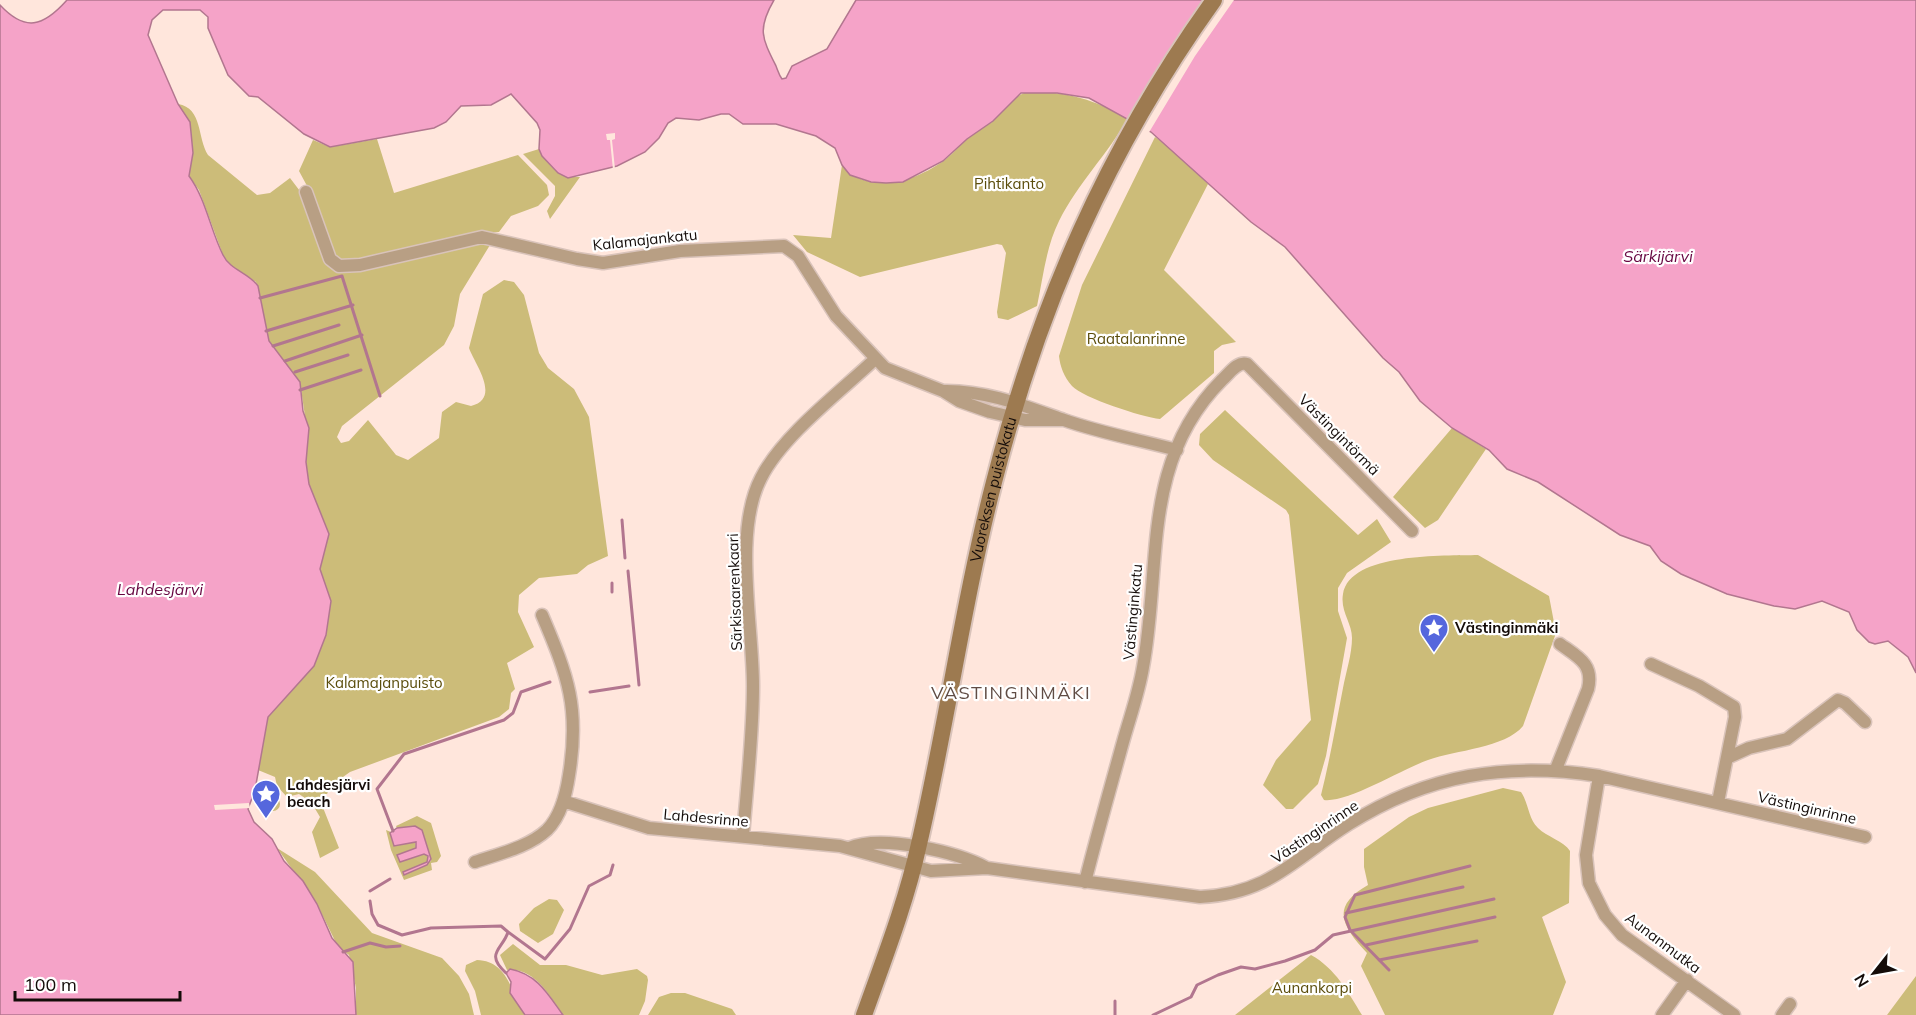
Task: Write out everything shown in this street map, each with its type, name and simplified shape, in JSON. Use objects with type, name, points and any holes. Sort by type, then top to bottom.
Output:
[{"type":"main road","name":"Vuoreksen puistokatu","points":[[864,1015],[898,918],[919,846],[972,578],[1014,411],[1051,294],[1087,216],[1150,94],[1214,0]]},
{"type":"street","name":"Kalamajankatu","points":[[306,192],[330,259],[343,267],[482,237],[570,258],[603,262],[680,251],[784,246],[798,256],[836,316],[874,360],[902,376],[943,391],[958,401],[1064,420],[1177,450]]},
{"type":"street","name":"Särkisaarenkaari","points":[[743,836],[753,689],[748,526],[754,492],[767,467],[780,449],[874,360]]},
{"type":"street","name":"Västinginkatu","points":[[1085,882],[1143,667],[1155,534],[1163,492],[1177,450],[1199,404],[1242,363]]},
{"type":"street","name":"Västingintörmä","points":[[1242,363],[1359,475],[1412,531]]},
{"type":"street","points":[[475,862],[538,836],[555,820],[563,801],[573,753],[574,710],[562,662],[543,615]]},
{"type":"street","points":[[1556,769],[1588,689],[1590,676],[1586,663],[1560,644]]},
{"type":"street","points":[[1651,664],[1731,704],[1736,714],[1718,802]]},
{"type":"street","points":[[1727,758],[1749,748],[1787,739],[1835,701],[1845,703],[1865,722]]},
{"type":"street","name":"Västinginrinne","points":[[913,867],[931,871],[987,868],[1183,896],[1217,896],[1239,891],[1278,875],[1363,816],[1434,784],[1492,772],[1556,769],[1718,802],[1865,837]]},
{"type":"street","name":"Aunanmutka","points":[[1599,776],[1586,840],[1587,870],[1595,898],[1605,915],[1622,934],[1734,1015]]},
{"type":"street","name":"Lahdesrinne","points":[[563,801],[649,828],[849,848],[913,867]]},
{"type":"street","name":"Lahdesrinne","points":[[849,848],[880,843],[919,846]]},
{"type":"street","name":"Västinginrinne","points":[[919,846],[973,861],[987,868]]},
{"type":"street","points":[[1662,1015],[1687,980]]},
{"type":"street","points":[[1782,1015],[1790,1004]]},
{"type":"green space","name":"Pihtikanto","points":[[1030,91],[1058,93],[1081,98],[1128,118],[1059,221],[1048,252],[1037,306],[1008,320],[998,318],[1006,253],[1002,245],[997,244],[860,277],[807,252],[793,235],[831,238],[842,165],[853,175],[866,181],[879,183],[907,179],[921,174],[946,159],[969,137],[992,122],[1018,96]]},
{"type":"green space","name":"Kalamajanpuisto","points":[[178,104],[192,111],[196,117],[208,155],[257,195],[270,193],[290,178],[306,199],[328,265],[342,271],[473,241],[490,245],[460,294],[454,326],[444,345],[342,426],[337,437],[341,443],[349,441],[368,420],[396,455],[408,460],[439,438],[442,412],[456,402],[471,406],[480,402],[484,396],[484,380],[469,348],[483,294],[504,280],[514,282],[524,295],[539,353],[548,368],[574,389],[589,417],[608,556],[588,565],[577,574],[539,578],[519,595],[518,612],[534,647],[507,663],[515,689],[511,693],[509,709],[499,717],[350,772],[333,784],[327,794],[321,794],[320,800],[339,848],[320,858],[312,832],[320,817],[311,802],[299,794],[287,797],[277,786],[275,777],[258,770],[268,717],[314,666],[326,635],[331,601],[320,569],[329,534],[309,484],[306,462],[308,437],[300,382],[269,341],[256,282],[230,265],[223,255],[199,190],[189,176],[193,153]]},
{"type":"green space","name":"Raatalanrinne","points":[[1155,137],[1170,147],[1208,184],[1164,270],[1236,342],[1222,345],[1214,351],[1214,373],[1160,419],[1113,406],[1078,391],[1072,386],[1061,368],[1059,356],[1082,285]]},
{"type":"green space","points":[[377,139],[394,193],[518,155],[547,185],[549,195],[538,206],[511,216],[499,232],[456,236],[366,262],[335,262],[313,197],[299,171],[313,140],[330,147]]},
{"type":"green space","points":[[539,149],[555,170],[573,177],[580,177],[550,219],[547,211],[555,196],[555,186],[523,154]]},
{"type":"green space","points":[[1225,410],[1358,535],[1377,519],[1391,542],[1347,573],[1338,588],[1338,611],[1347,638],[1326,756],[1318,784],[1293,809],[1286,809],[1263,785],[1276,760],[1311,720],[1289,515],[1286,510],[1213,460],[1199,445],[1200,434]]},
{"type":"green space","points":[[1452,428],[1486,449],[1438,520],[1425,528],[1393,497]]},
{"type":"green space","points":[[1478,555],[1549,596],[1556,633],[1523,726],[1515,733],[1492,744],[1428,760],[1361,791],[1334,800],[1324,800],[1321,795],[1351,650],[1352,638],[1343,600],[1349,580],[1362,570],[1380,563],[1423,557]]},
{"type":"green space","points":[[1503,788],[1521,792],[1535,824],[1564,844],[1570,851],[1569,903],[1542,917],[1566,982],[1553,1015],[1385,1015],[1361,966],[1367,953],[1346,926],[1344,918],[1344,909],[1348,901],[1368,885],[1364,867],[1364,849],[1409,817],[1428,808]]},
{"type":"green space","points":[[270,797],[276,797],[280,804],[276,811],[270,811],[266,807],[266,801]]},
{"type":"green space","points":[[417,816],[431,823],[441,856],[437,862],[431,863],[432,870],[404,880],[391,850],[386,830],[391,832],[394,846],[415,841],[416,848],[397,855],[400,862],[424,854],[428,856],[427,862],[403,872],[431,861],[422,830],[415,826],[397,828],[396,826]]},
{"type":"green space","points":[[277,848],[315,872],[372,933],[442,958],[459,976],[469,994],[474,1015],[356,1015],[356,988],[349,955],[338,947],[317,904]]},
{"type":"green space","points":[[549,899],[557,900],[564,910],[553,934],[538,943],[520,931],[519,924],[534,908]]},
{"type":"green space","points":[[513,944],[540,965],[566,965],[602,975],[637,969],[647,976],[648,980],[645,1001],[639,1015],[563,1015],[547,992],[533,978],[517,970],[507,970],[500,955]]},
{"type":"green space","name":"Aunankorpi","points":[[1311,955],[1320,960],[1334,974],[1362,1015],[1235,1015]]},
{"type":"green space","points":[[477,960],[488,962],[503,972],[525,1015],[481,1015],[475,991],[465,971],[466,965]]},
{"type":"green space","points":[[1916,976],[1916,1015],[1887,1015]]},
{"type":"green space","points":[[671,993],[685,993],[732,1009],[736,1015],[648,1015],[659,997]]},
{"type":"water","name":"Särkijärvi","points":[[67,0],[774,0],[765,19],[763,33],[767,48],[782,79],[786,78],[792,66],[827,49],[856,0],[1916,0],[1916,673],[1908,657],[1888,641],[1875,644],[1869,642],[1857,630],[1849,612],[1822,601],[1795,609],[1727,594],[1681,574],[1661,561],[1650,546],[1620,535],[1538,482],[1507,469],[1489,450],[1452,428],[1420,401],[1399,372],[1383,358],[1285,247],[1251,222],[1151,132],[1089,98],[1057,93],[1021,93],[993,121],[967,139],[943,161],[903,182],[871,182],[850,175],[842,165],[835,148],[816,136],[776,124],[743,124],[729,114],[699,120],[676,118],[668,123],[659,138],[645,152],[617,166],[568,178],[558,173],[542,156],[539,149],[540,130],[537,123],[511,94],[491,105],[461,106],[446,122],[434,128],[330,147],[304,134],[258,97],[249,96],[228,75],[208,28],[208,17],[200,10],[163,10],[152,20],[148,35],[178,104],[190,122],[193,153],[189,176],[200,194],[226,260],[258,286],[269,341],[300,382],[303,411],[309,428],[306,462],[309,484],[329,534],[320,569],[331,601],[326,635],[314,666],[268,717],[255,790],[248,809],[254,822],[272,839],[284,861],[303,881],[317,904],[332,938],[353,962],[356,1015],[0,1015],[0,5],[18,19],[34,23],[50,16]]},
{"type":"water","points":[[415,826],[422,830],[431,859],[427,865],[404,875],[403,872],[427,862],[428,856],[424,854],[400,862],[397,855],[416,848],[416,842],[394,846],[390,833],[397,828]]},
{"type":"water","points":[[510,969],[535,980],[563,1015],[525,1015],[510,993],[511,982],[506,973]]},
{"type":"pier","points":[[1205,0],[1234,0],[1195,56],[1148,134],[1128,121]]},
{"type":"pier","points":[[615,133],[615,139],[612,140],[615,169],[613,170],[610,140],[607,140],[606,134]]},
{"type":"pier","points":[[249,803],[250,808],[215,810],[214,805]]},
{"type":"waterway","points":[[260,298],[342,276],[380,396]]},
{"type":"waterway","points":[[266,331],[353,305]]},
{"type":"waterway","points":[[273,346],[339,325]]},
{"type":"waterway","points":[[285,361],[362,335]]},
{"type":"waterway","points":[[295,372],[348,355]]},
{"type":"waterway","points":[[300,390],[361,370]]},
{"type":"waterway","points":[[622,520],[625,558]]},
{"type":"waterway","points":[[628,571],[639,685]]},
{"type":"waterway","points":[[612,583],[612,592]]},
{"type":"waterway","points":[[393,831],[377,789],[404,754],[504,720],[513,713],[521,692],[550,682]]},
{"type":"waterway","points":[[590,692],[629,686]]},
{"type":"waterway","points":[[508,932],[545,959],[570,929],[589,886],[610,875],[613,865]]},
{"type":"waterway","points":[[1389,970],[1350,930],[1345,917],[1355,895],[1470,866]]},
{"type":"waterway","points":[[370,891],[390,879]]},
{"type":"waterway","points":[[1346,913],[1463,887]]},
{"type":"waterway","points":[[1153,1015],[1191,997],[1197,985],[1218,975],[1241,967],[1255,969],[1285,961],[1315,950],[1333,935],[1494,899]]},
{"type":"waterway","points":[[370,901],[372,914],[378,925],[402,935],[431,928],[501,926],[508,932],[497,951],[496,961],[506,973]]},
{"type":"waterway","points":[[1366,945],[1495,917]]},
{"type":"waterway","points":[[1379,960],[1477,941]]},
{"type":"waterway","points":[[343,952],[370,943],[386,947],[400,946]]},
{"type":"waterway","points":[[1115,1001],[1115,1015]]},
{"type":"place","name":"Västinginmäki","points":[[1434,654]]},
{"type":"place","name":"Lahdesjärvi beach","points":[[266,820]]},
{"type":"district","name":"VÄSTINGINMÄKI","points":[[1011,693]]},
{"type":"water label","name":"Lahdesjärvi","points":[[160,589]]}]
